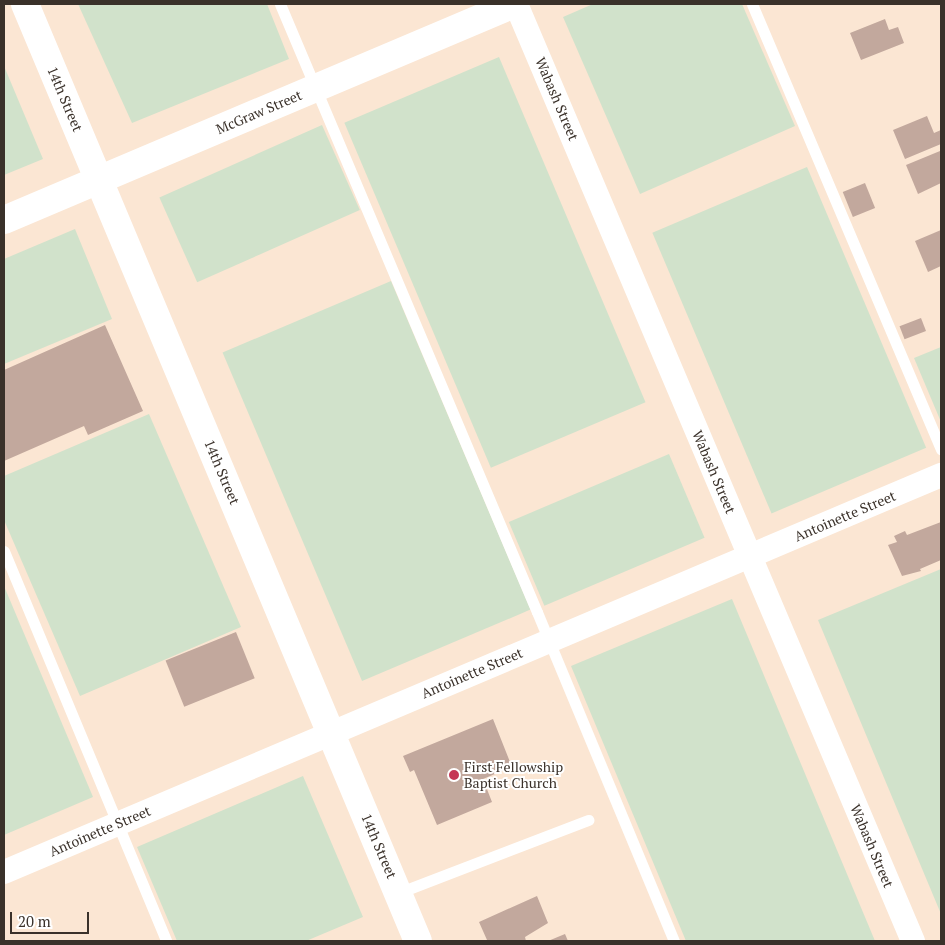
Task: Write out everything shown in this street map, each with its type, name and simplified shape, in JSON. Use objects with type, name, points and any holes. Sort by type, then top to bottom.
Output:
[{"type":"street","name":"14th Street","points":[[25,4],[332,732],[418,941]]},
{"type":"street","name":"McGraw Street","points":[[4,220],[515,4]]},
{"type":"street","name":"Wabash Street","points":[[515,4],[913,941]]},
{"type":"street","name":"Antoinette Street","points":[[4,872],[941,475]]},
{"type":"lane","points":[[280,4],[674,941]]},
{"type":"lane","points":[[752,4],[941,450]]},
{"type":"lane","points":[[4,551],[166,941]]},
{"type":"lane","points":[[398,893],[588,820]]},
{"type":"green space","points":[[78,4],[267,4],[289,59],[132,123]]},
{"type":"green space","points":[[593,4],[742,4],[795,126],[640,194],[563,17]]},
{"type":"green space","points":[[499,57],[646,402],[491,468],[344,123]]},
{"type":"green space","points":[[4,66],[43,159],[4,175]]},
{"type":"green space","points":[[322,125],[360,210],[197,282],[159,197]]},
{"type":"green space","points":[[807,167],[926,448],[772,513],[652,233]]},
{"type":"green space","points":[[75,229],[112,319],[4,364],[4,259]]},
{"type":"green space","points":[[391,281],[530,610],[362,681],[223,353]]},
{"type":"green space","points":[[941,347],[941,422],[914,358]]},
{"type":"green space","points":[[149,414],[241,627],[80,696],[4,520],[4,476]]},
{"type":"green space","points":[[669,454],[705,538],[544,606],[509,522]]},
{"type":"green space","points":[[941,569],[941,914],[818,620]]},
{"type":"green space","points":[[4,586],[93,797],[4,835]]},
{"type":"green space","points":[[732,599],[875,941],[686,941],[571,666]]},
{"type":"green space","points":[[303,776],[363,917],[306,941],[177,941],[137,847]]},
{"type":"building","points":[[885,19],[889,30],[898,27],[904,43],[861,60],[850,33]]},
{"type":"building","points":[[927,116],[934,133],[941,130],[941,144],[905,159],[893,130]]},
{"type":"building","points":[[940,151],[941,183],[918,194],[906,165]]},
{"type":"building","points":[[865,183],[875,208],[853,217],[843,192]]},
{"type":"building","points":[[941,230],[941,266],[928,272],[915,241]]},
{"type":"building","points":[[921,318],[926,331],[905,339],[900,326]]},
{"type":"building","points":[[105,325],[143,411],[88,435],[84,426],[4,461],[4,370]]},
{"type":"building","points":[[941,522],[941,560],[920,569],[921,571],[902,576],[888,545],[897,542],[894,536],[905,531],[907,535]]},
{"type":"building","points":[[236,632],[255,678],[184,707],[166,660]]},
{"type":"building","name":"First Fellowship Baptist Church","points":[[493,719],[512,767],[483,779],[492,802],[437,825],[414,770],[410,772],[403,756]]},
{"type":"building","points":[[537,896],[548,923],[525,937],[526,941],[483,941],[487,940],[479,922]]},
{"type":"building","points":[[565,934],[568,941],[548,941]]},
{"type":"place","name":"First Fellowship Baptist Church","points":[[454,775]]}]
